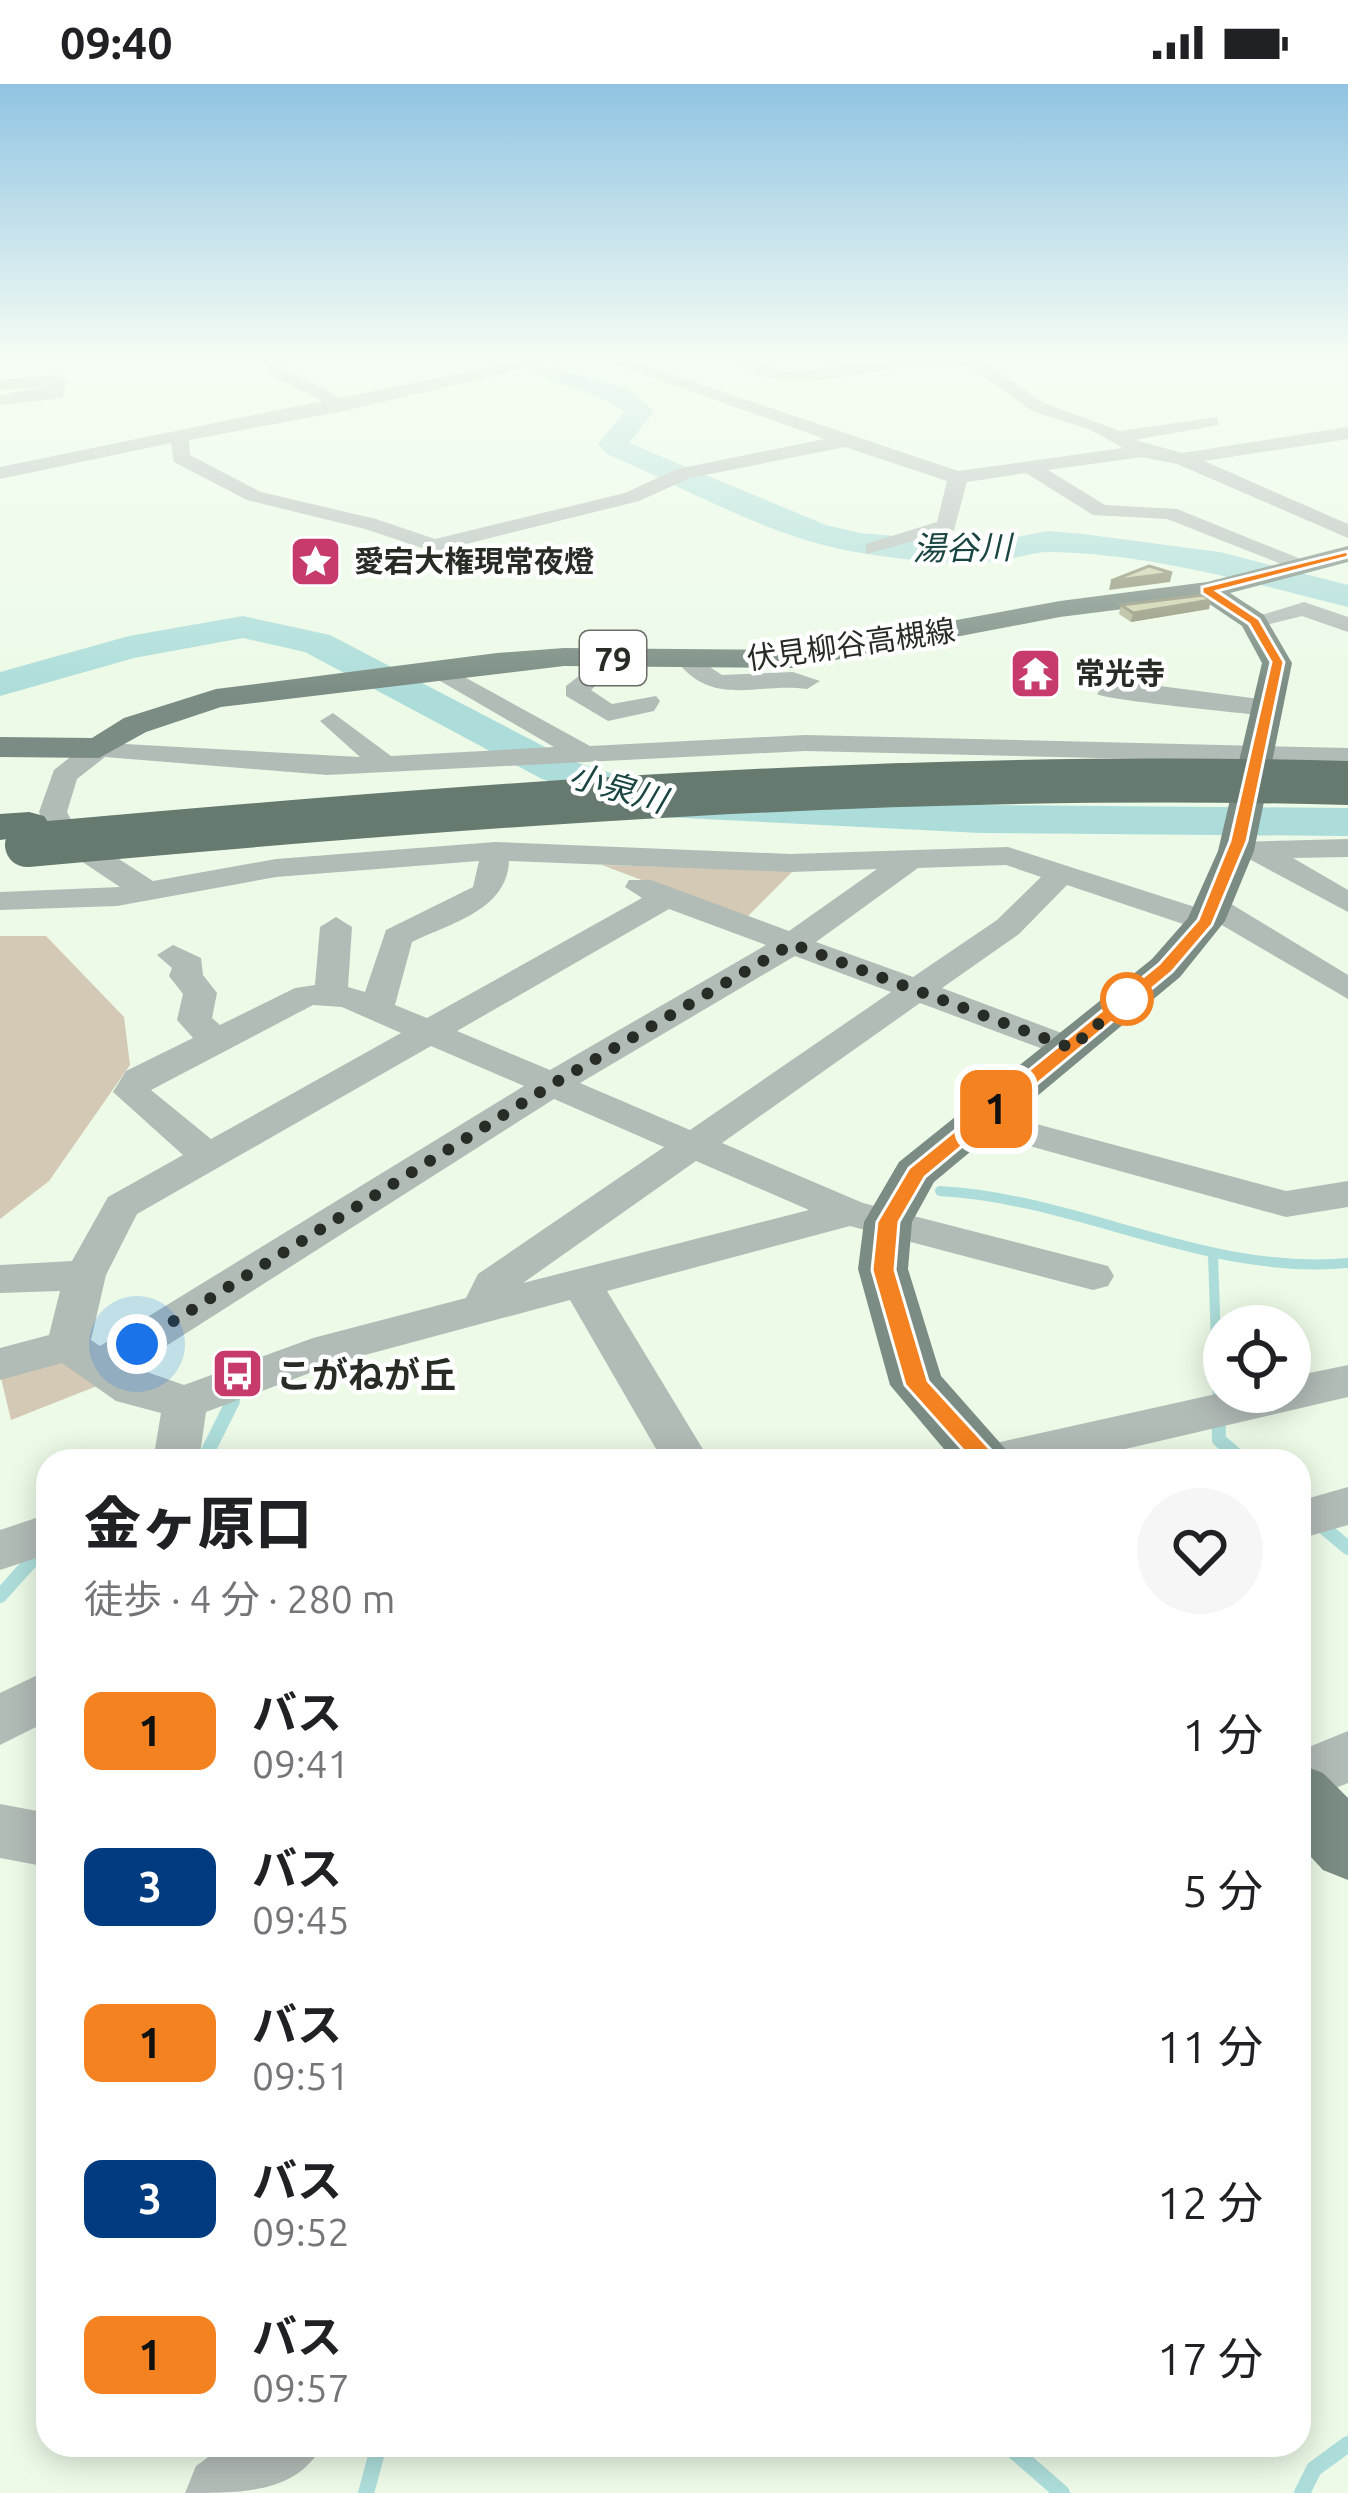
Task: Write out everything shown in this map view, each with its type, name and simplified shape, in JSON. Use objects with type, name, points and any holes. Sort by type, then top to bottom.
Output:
[{"type":"highway","points":[[14,836],[513,783],[849,761],[1146,758],[1348,766]]},
{"type":"highway","points":[[14,836],[854,780],[1151,777],[1348,783]]},
{"type":"main road","name":"伏見柳谷高槻線","points":[[0,747],[99,748],[135,724],[216,698],[436,670],[598,658],[778,661],[1060,608],[1207,590],[1348,554]]},
{"type":"main road","points":[[980,1449],[917,1385],[869,1218],[916,1173],[1166,968],[1209,914],[1245,827],[1277,662],[1254,622],[1207,590]]},
{"type":"main road","points":[[1311,1808],[1348,1847]]},
{"type":"street","points":[[201,468],[254,496],[308,513],[369,523],[434,546],[632,496],[678,475],[710,468]]},
{"type":"street","points":[[933,468],[958,477],[1027,468]]},
{"type":"street","points":[[1031,468],[1100,511],[1170,513],[1302,564]]},
{"type":"street","points":[[1203,468],[1348,532]]},
{"type":"street","points":[[876,546],[947,526],[958,477]]},
{"type":"street","points":[[1254,622],[1304,609],[1348,625]]},
{"type":"street","points":[[598,658],[598,673],[575,691],[608,713],[645,706],[647,701]]},
{"type":"street","points":[[689,660],[696,671],[745,688],[792,676],[808,680]]},
{"type":"street","points":[[436,670],[639,782],[753,800],[1245,827],[1348,848]]},
{"type":"street","points":[[1110,694],[1137,691],[1267,708]]},
{"type":"street","points":[[333,721],[388,767]]},
{"type":"street","points":[[149,892],[64,837],[53,812],[64,776],[99,748],[248,764],[388,767],[806,743],[1348,756]]},
{"type":"street","points":[[1245,827],[1348,903]]},
{"type":"street","points":[[378,1006],[398,937],[484,894],[493,881],[495,851]]},
{"type":"street","points":[[0,901],[149,892],[276,868],[495,851],[563,858],[791,863],[1008,856],[1209,914],[1348,989]]},
{"type":"street","points":[[563,858],[1071,1048]]},
{"type":"street","points":[[0,1364],[84,1357],[792,944],[910,859]]},
{"type":"street","points":[[484,1305],[494,1284],[1009,927],[1060,874]]},
{"type":"street","points":[[84,1357],[85,1275],[122,1206],[667,897]]},
{"type":"street","points":[[331,997],[336,927]]},
{"type":"street","points":[[173,955],[189,964],[186,976],[200,993],[194,1020],[216,1040]]},
{"type":"street","points":[[208,1157],[131,1092],[139,1079],[307,995],[331,997],[378,1006],[692,1146],[869,1218],[1093,1276]]},
{"type":"street","points":[[981,1121],[1286,1204],[1348,1194]]},
{"type":"street","points":[[84,1357],[132,1390],[185,1402],[328,1349],[484,1305],[869,1218]]},
{"type":"street","points":[[0,1280],[85,1275]]},
{"type":"street","points":[[581,1283],[680,1449]]},
{"type":"street","points":[[1045,1449],[1348,1381]]},
{"type":"street","points":[[178,1449],[185,1402]]},
{"type":"street","points":[[1311,1516],[1348,1505]]},
{"type":"street","points":[[0,1550],[36,1538]]},
{"type":"street","points":[[0,1721],[36,1700]]},
{"type":"street","points":[[1311,1773],[1348,1756]]},
{"type":"street","points":[[0,1831],[36,1838]]},
{"type":"street","points":[[223,2493],[270,2457]]},
{"type":"shaded area","points":[[602,865],[794,870],[745,919]]},
{"type":"shaded area","points":[[0,936],[46,936],[124,1017],[130,1065],[49,1181],[0,1219]]},
{"type":"shaded area","points":[[61,1360],[102,1384],[11,1420],[0,1374]]},
{"type":"building","points":[[1149,566],[1172,573],[1111,581]]},
{"type":"building","points":[[1203,595],[1211,600],[1133,613],[1121,605]]},
{"type":"waterway","name":"湯谷川","points":[[665,468],[815,532],[860,543],[956,551],[997,551],[1047,541],[1083,544],[1220,562],[1348,596]]},
{"type":"waterway","name":"小泉川","points":[[0,684],[129,647],[243,627],[317,643],[557,770],[665,804],[981,819],[1348,822]]},
{"type":"waterway","points":[[940,1191],[1043,1207],[1244,1258],[1348,1263]]},
{"type":"waterway","points":[[1213,1254],[1215,1305]]},
{"type":"waterway","points":[[231,1404],[236,1394]]},
{"type":"waterway","points":[[209,1449],[233,1401]]},
{"type":"waterway","points":[[1218,1413],[1219,1440],[1230,1449]]},
{"type":"waterway","points":[[1311,1517],[1348,1548]]},
{"type":"waterway","points":[[0,1596],[36,1556]]},
{"type":"waterway","points":[[1302,2493],[1314,2469],[1348,2444]]},
{"type":"waterway","points":[[366,2493],[376,2457]]},
{"type":"waterway","points":[[1021,2457],[1062,2493]]},
{"type":"bus line","name":"1","points":[[977,1449],[917,1385],[883,1270],[888,1222],[916,1173],[1166,968],[1206,921],[1239,841],[1247,794],[1262,751],[1277,662],[1254,622],[1207,590],[1348,554]]},
{"type":"place","name":"愛宕大権現常夜燈","points":[[315,561]]},
{"type":"place","name":"常光寺","points":[[1036,673]]},
{"type":"place","name":"こがねが丘","points":[[237,1374]]},
{"type":"route","points":[[137,1344],[553,1084],[792,944],[1071,1048],[1127,999]]}]
